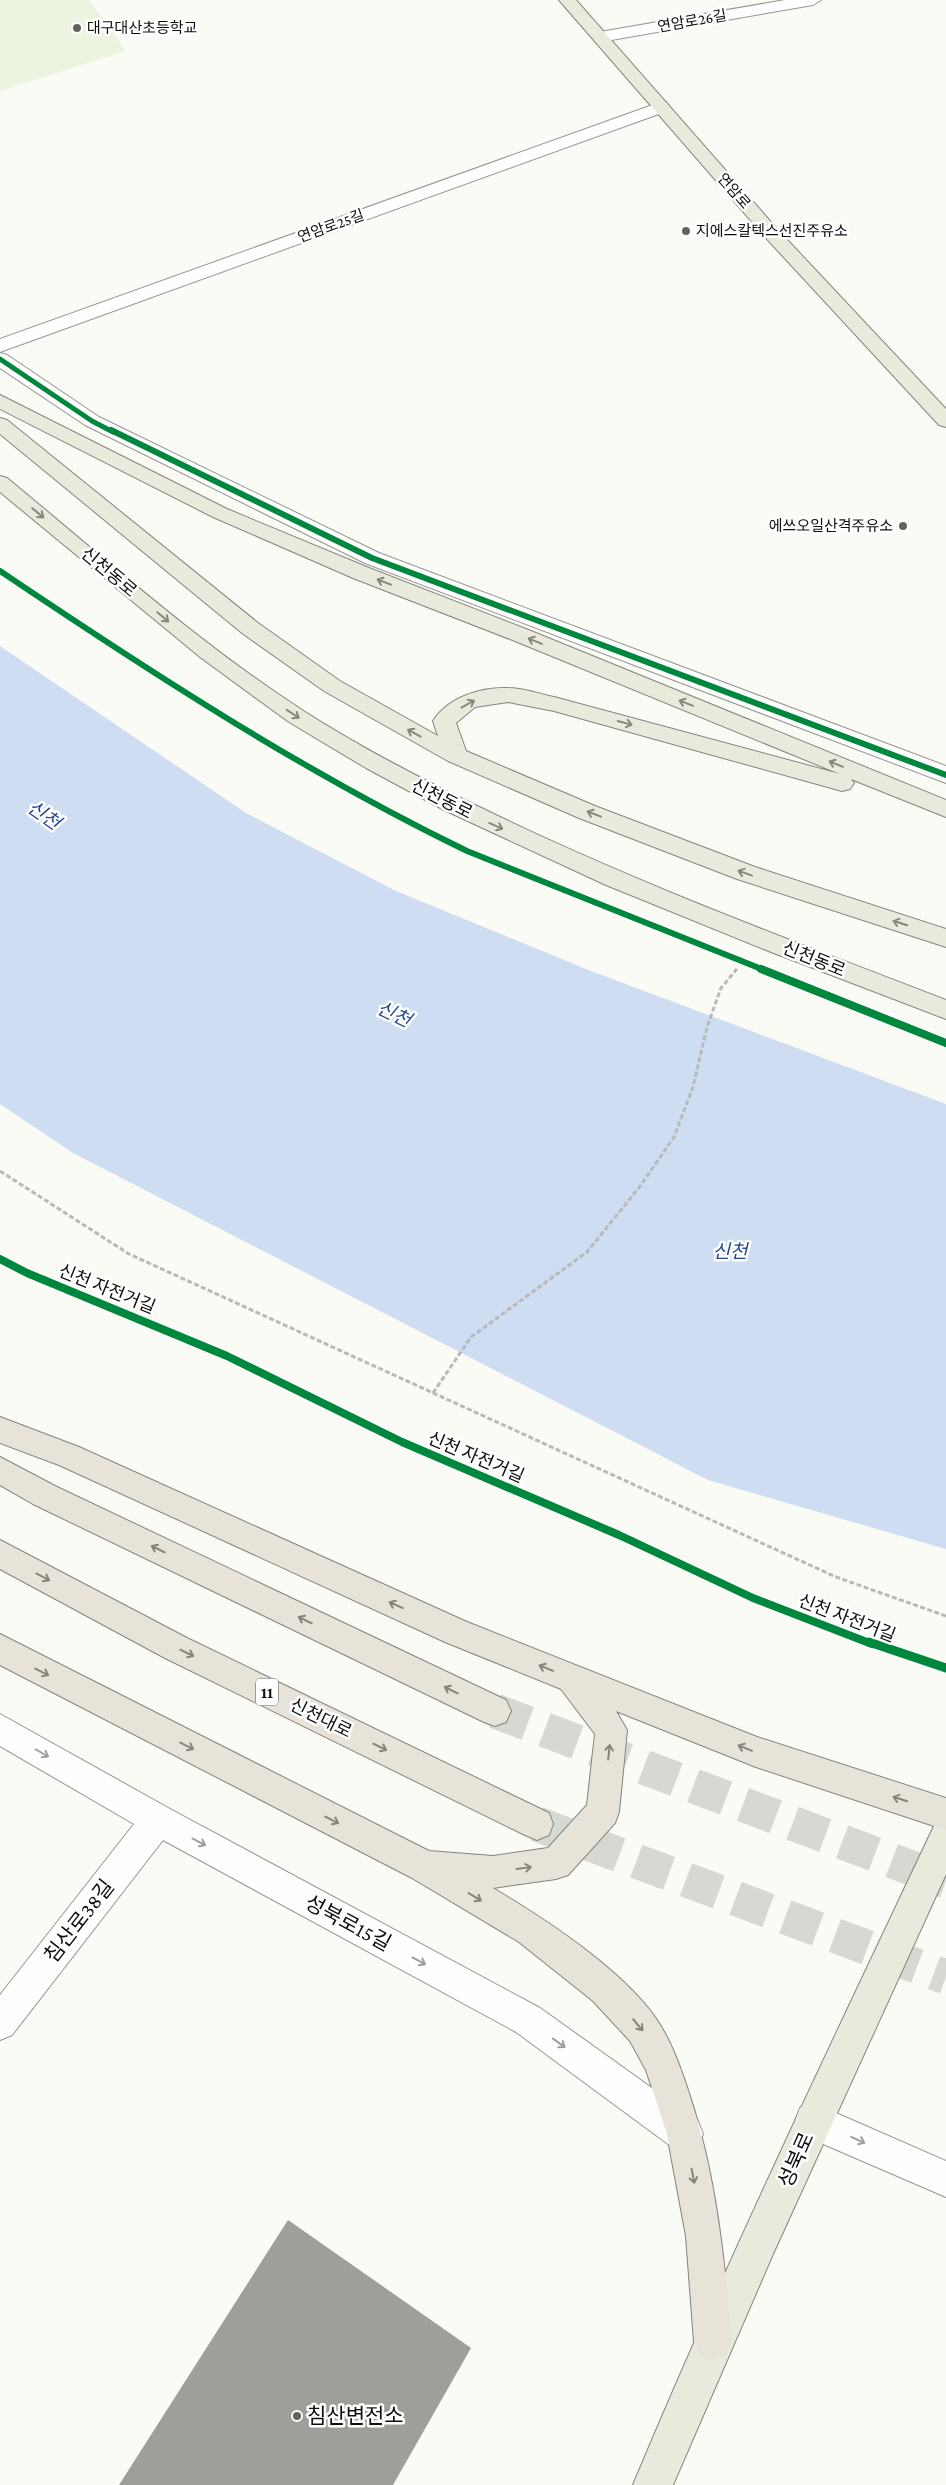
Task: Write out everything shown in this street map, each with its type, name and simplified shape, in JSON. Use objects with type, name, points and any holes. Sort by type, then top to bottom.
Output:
[{"type":"highway","points":[[0,1430],[69,1456],[456,1632],[756,1752],[946,1814]]},
{"type":"highway","points":[[0,1470],[44,1495],[495,1711]]},
{"type":"highway","name":"신천대로","points":[[0,1554],[176,1648],[537,1824]]},
{"type":"highway","points":[[0,1648],[34,1668],[424,1866],[531,1930],[605,1989],[642,2029],[661,2062],[685,2134],[704,2236],[713,2342]]},
{"type":"highway","points":[[424,1866],[493,1872],[556,1863],[603,1812],[611,1730],[572,1678]]},
{"type":"main road","name":"연암로","points":[[568,0],[772,234],[946,421]]},
{"type":"main road","points":[[0,401],[220,513],[361,573],[523,636],[946,810]]},
{"type":"main road","points":[[0,424],[250,628],[332,686],[456,756],[587,812],[746,873],[946,938]]},
{"type":"main road","name":"신천동로","points":[[0,482],[196,644],[294,716],[390,771],[473,815],[591,869],[946,1010]]},
{"type":"main road","points":[[456,756],[444,721],[469,701],[508,695],[554,704],[946,810]]},
{"type":"main road","name":"성북로","points":[[653,2485],[713,2342],[813,2121],[946,1837]]},
{"type":"street","name":"연암로26길","points":[[600,37],[813,0]]},
{"type":"street","name":"연암로25길","points":[[0,346],[661,107]]},
{"type":"street","points":[[0,359],[92,421],[372,558],[946,774]]},
{"type":"street","name":"성북로15길","points":[[0,1729],[158,1820],[528,2020],[685,2134]]},
{"type":"street","name":"침산로38길","points":[[0,2023],[158,1820]]},
{"type":"street","points":[[813,2121],[946,2179]]},
{"type":"path","points":[[433,1392],[471,1337],[587,1252],[641,1185],[674,1137],[693,1087],[707,1027],[721,988],[738,967]]},
{"type":"path","points":[[0,1171],[129,1254],[836,1577],[946,1616]]},
{"type":"green space","name":"대구대산초등학교","points":[[0,0],[89,0],[126,51],[0,91]]},
{"type":"water","name":"신천","points":[[0,646],[246,813],[396,891],[591,971],[946,1104],[946,1549],[708,1480],[73,1153],[0,1104]]},
{"type":"building","name":"침산변전소","points":[[288,2220],[471,2348],[393,2485],[119,2485]]},
{"type":"tunnel","points":[[495,1711],[946,1881]]},
{"type":"tunnel","points":[[537,1824],[946,1977]]},
{"type":"cycle path","points":[[0,359],[92,421],[372,558],[946,775]]},
{"type":"cycle path","points":[[0,571],[217,711],[356,793],[444,840],[467,851],[946,1043]]},
{"type":"cycle path","name":"신천 자전거길","points":[[0,1259],[27,1273],[227,1356],[402,1442],[619,1535],[753,1598],[891,1651],[946,1668]]},
{"type":"place","name":"대구대산초등학교","points":[[77,28]]},
{"type":"place","name":"지에스칼텍스선진주유소","points":[[686,231]]},
{"type":"place","name":"에쓰오일산격주유소","points":[[903,526]]},
{"type":"place","name":"침산변전소","points":[[297,2416]]}]
